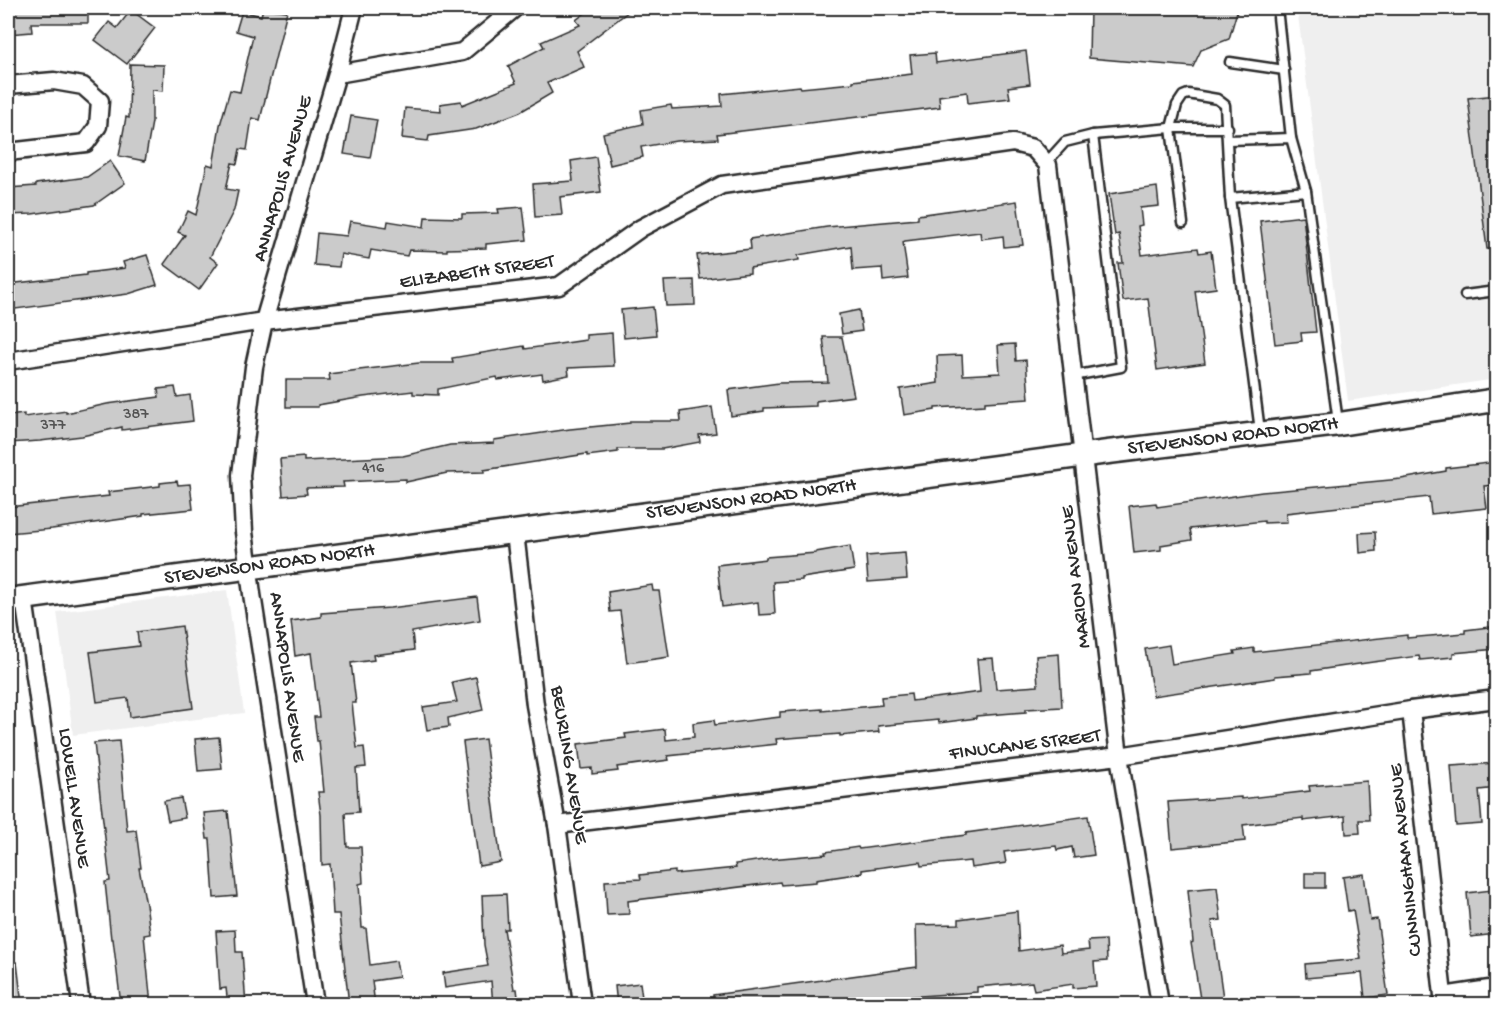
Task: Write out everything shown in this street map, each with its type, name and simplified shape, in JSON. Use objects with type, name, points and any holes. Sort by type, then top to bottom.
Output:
[{"type":"main road","name":"STEVENSON ROAD NORTH","points":[[16,599],[1083,455],[1338,424],[1497,400]]},
{"type":"street","name":"ANNAPOLIS AVENUE","points":[[315,1005],[249,568],[244,531],[241,475],[254,367],[264,321],[337,74],[354,8]]},
{"type":"street","points":[[337,74],[462,52],[515,8]]},
{"type":"street","points":[[8,85],[54,81],[83,86],[100,101],[98,126],[86,143],[8,152]]},
{"type":"street","name":"ELIZABETH STREET","points":[[8,361],[264,321],[559,286],[641,228],[722,185],[1013,143],[1033,148],[1046,163]]},
{"type":"street","name":"MARION AVENUE","points":[[1046,163],[1119,756],[1160,1005]]},
{"type":"street","name":"BEURLING AVENUE","points":[[514,533],[536,705],[557,825],[582,1005]]},
{"type":"street","name":"LOWELL AVENUE","points":[[16,599],[81,1005]]},
{"type":"street","name":"FINUCANE STREET","points":[[557,825],[1119,756],[1411,710],[1497,699]]},
{"type":"street","name":"CUNNINGHAM AVENUE","points":[[1411,710],[1443,1000]]},
{"type":"street","points":[[1443,1000],[1497,988]]},
{"type":"lane","points":[[1278,17],[1291,138],[1306,191],[1338,424]]},
{"type":"lane","points":[[1230,62],[1284,70]]},
{"type":"lane","points":[[1183,223],[1171,128],[1177,105],[1183,96],[1201,95],[1222,101],[1227,110],[1230,198],[1261,434]]},
{"type":"lane","points":[[1046,163],[1065,142],[1093,135],[1171,128],[1228,128]]},
{"type":"lane","points":[[1073,376],[1121,367],[1093,135]]},
{"type":"lane","points":[[1228,140],[1291,138]]},
{"type":"lane","points":[[1230,198],[1306,191]]},
{"type":"lane","points":[[1465,295],[1497,291]]},
{"type":"shaded area","points":[[1297,8],[1496,8],[1496,379],[1348,401]]},
{"type":"shaded area","points":[[227,590],[244,713],[73,735],[57,612]]},
{"type":"building","points":[[8,8],[88,8],[88,23],[31,23],[32,32],[8,34]]},
{"type":"building","points":[[263,8],[287,11],[260,120],[252,118],[247,150],[240,149],[237,164],[232,163],[226,189],[238,191],[234,210],[210,257],[218,263],[199,290],[164,264],[185,235],[178,232],[188,211],[196,215],[207,164],[213,166],[220,125],[230,90],[240,92],[253,36],[236,31],[242,11],[261,16]]},
{"type":"building","points":[[592,8],[633,8],[577,51],[584,67],[547,83],[552,93],[520,112],[476,129],[429,136],[428,141],[402,138],[405,108],[441,111],[440,104],[461,101],[462,105],[516,83],[508,66],[544,47],[541,42],[580,25],[576,20]]},
{"type":"building","points":[[1090,8],[1238,8],[1229,39],[1201,50],[1193,67],[1089,58]]},
{"type":"building","points":[[131,10],[155,28],[127,64],[95,40],[109,22],[117,28]]},
{"type":"building","points":[[1026,51],[1030,84],[1008,87],[1010,98],[968,103],[967,92],[939,96],[940,107],[717,134],[718,139],[676,141],[641,147],[643,157],[610,165],[603,133],[643,124],[641,110],[671,105],[672,109],[722,106],[721,94],[853,83],[853,81],[912,74],[910,55],[935,53],[936,63]]},
{"type":"building","points":[[130,64],[164,65],[163,91],[152,90],[152,122],[145,161],[119,156],[126,117],[129,118]]},
{"type":"building","points":[[1497,95],[1497,249],[1487,249],[1468,98]]},
{"type":"building","points":[[351,116],[377,120],[370,158],[344,154]]},
{"type":"building","points":[[596,157],[601,192],[560,197],[562,215],[535,217],[533,184],[573,181],[571,161]]},
{"type":"building","points":[[110,161],[125,183],[94,205],[8,215],[8,188],[36,186],[36,184],[87,177]]},
{"type":"building","points":[[1157,187],[1159,206],[1140,208],[1142,225],[1138,226],[1142,255],[1198,248],[1199,253],[1211,251],[1216,288],[1195,291],[1205,363],[1157,370],[1148,298],[1123,301],[1118,263],[1123,263],[1119,234],[1115,235],[1109,194]]},
{"type":"building","points":[[1017,201],[1023,245],[1004,247],[1003,236],[981,239],[980,232],[905,241],[903,242],[908,278],[883,281],[882,268],[853,270],[851,246],[798,255],[799,260],[750,268],[750,273],[700,279],[697,255],[751,249],[750,239],[827,227],[918,219],[918,215]]},
{"type":"building","points":[[523,207],[527,240],[486,244],[486,248],[447,249],[447,251],[409,250],[407,256],[371,250],[369,259],[341,254],[339,267],[314,265],[317,233],[347,236],[350,221],[387,227],[388,221],[424,227],[425,217],[462,218],[462,214],[499,213],[498,209]]},
{"type":"building","points":[[1303,216],[1316,332],[1301,333],[1302,341],[1275,344],[1260,221]]},
{"type":"building","points":[[147,255],[157,285],[128,294],[8,310],[8,284],[125,268],[123,262]]},
{"type":"building","points":[[694,280],[695,305],[666,306],[664,281]]},
{"type":"building","points":[[653,307],[656,335],[624,338],[621,310]]},
{"type":"building","points":[[859,310],[862,331],[842,334],[839,314]]},
{"type":"building","points":[[612,333],[614,366],[568,368],[569,375],[543,380],[542,374],[498,380],[497,377],[438,389],[438,395],[413,394],[413,391],[363,397],[318,405],[318,407],[286,407],[286,380],[330,380],[329,374],[419,363],[453,363],[452,358],[524,346],[525,349],[586,340],[586,335]]},
{"type":"building","points":[[823,337],[842,337],[854,396],[816,401],[816,406],[764,408],[764,411],[731,416],[728,390],[779,383],[828,382]]},
{"type":"building","points":[[1015,344],[1016,361],[1026,360],[1029,399],[935,408],[935,410],[904,415],[900,389],[938,383],[937,356],[962,355],[963,375],[1000,373],[998,345]]},
{"type":"building","points":[[175,387],[177,397],[190,395],[193,421],[122,430],[122,427],[82,436],[8,443],[8,416],[24,414],[24,417],[66,411],[66,413],[107,404],[159,397],[158,389]]},
{"type":"building","points":[[712,407],[716,433],[699,435],[700,442],[662,449],[618,449],[618,452],[587,456],[587,454],[484,470],[484,472],[447,473],[406,482],[406,479],[343,482],[344,487],[306,488],[307,494],[283,496],[280,459],[304,457],[304,461],[403,456],[450,445],[494,443],[494,440],[630,423],[630,421],[681,421],[680,412]]},
{"type":"building","points":[[1497,462],[1497,485],[1484,486],[1487,508],[1431,514],[1429,497],[1286,513],[1287,522],[1264,523],[1264,521],[1190,529],[1192,540],[1161,545],[1161,550],[1134,553],[1129,506],[1156,503],[1157,507],[1262,492],[1401,479],[1446,471],[1446,468]]},
{"type":"building","points":[[177,481],[178,485],[190,484],[193,509],[8,533],[8,507],[109,496],[108,492],[160,486],[160,483]]},
{"type":"building","points":[[1375,532],[1376,551],[1360,553],[1359,533]]},
{"type":"building","points":[[850,546],[854,570],[802,578],[802,580],[773,582],[775,614],[759,615],[758,602],[722,607],[717,565],[766,559],[766,557],[816,553]]},
{"type":"building","points":[[905,553],[907,579],[868,582],[866,556]]},
{"type":"building","points":[[652,585],[653,591],[659,591],[669,657],[627,663],[620,611],[610,612],[608,592]]},
{"type":"building","points":[[477,597],[480,620],[412,632],[414,650],[373,655],[374,660],[351,663],[356,703],[352,703],[357,748],[364,747],[366,767],[356,768],[359,812],[345,813],[347,847],[361,847],[363,883],[359,884],[362,928],[366,928],[370,965],[396,961],[399,977],[372,981],[375,1005],[349,1005],[339,914],[333,914],[330,864],[322,865],[318,792],[324,792],[314,717],[319,717],[311,653],[295,656],[291,621],[321,617],[321,613],[390,608]]},
{"type":"building","points":[[182,626],[193,708],[130,717],[128,698],[97,702],[90,652],[139,646],[137,632]]},
{"type":"building","points":[[1497,626],[1497,649],[1453,653],[1453,657],[1420,660],[1419,656],[1373,662],[1153,696],[1145,649],[1169,645],[1172,664],[1235,654],[1234,651],[1254,648],[1254,652],[1407,635],[1407,638],[1465,633],[1465,630]]},
{"type":"building","points":[[1059,654],[1062,707],[1026,709],[1026,712],[976,716],[976,718],[939,723],[938,720],[878,726],[879,732],[776,739],[777,744],[668,756],[669,760],[617,767],[618,771],[592,774],[592,768],[581,769],[578,744],[626,738],[625,734],[665,729],[666,740],[694,737],[693,723],[714,720],[715,725],[780,717],[780,712],[822,709],[822,711],[882,705],[881,697],[911,694],[912,701],[980,692],[977,659],[993,658],[996,689],[1038,686],[1036,656]]},
{"type":"building","points":[[476,677],[483,710],[448,718],[449,727],[427,730],[423,707],[457,702],[452,682]]},
{"type":"building","points":[[219,737],[222,769],[198,771],[195,739]]},
{"type":"building","points":[[485,739],[501,862],[479,866],[463,742]]},
{"type":"building","points":[[119,741],[127,831],[136,830],[141,868],[139,868],[150,934],[144,935],[151,1005],[121,1005],[113,939],[111,939],[105,882],[110,881],[94,743]]},
{"type":"building","points":[[1497,763],[1497,788],[1479,790],[1482,824],[1456,826],[1451,766]]},
{"type":"building","points":[[1367,781],[1369,820],[1359,820],[1360,833],[1346,834],[1345,816],[1303,821],[1303,818],[1243,825],[1245,841],[1172,848],[1168,802],[1241,797],[1241,799],[1310,791],[1309,786]]},
{"type":"building","points":[[181,798],[185,818],[168,821],[164,801]]},
{"type":"building","points":[[228,811],[237,896],[214,898],[210,839],[207,839],[204,813]]},
{"type":"building","points":[[1088,816],[1094,855],[1074,858],[1072,847],[1057,850],[1056,846],[1004,852],[1006,863],[971,868],[970,861],[921,866],[920,862],[862,870],[862,873],[816,880],[816,882],[781,885],[780,882],[628,901],[629,914],[607,915],[605,881],[641,879],[640,875],[675,871],[675,874],[736,868],[735,864],[966,835],[966,833]]},
{"type":"building","points":[[1305,873],[1325,873],[1325,888],[1305,888]]},
{"type":"building","points":[[1364,874],[1370,920],[1377,919],[1388,995],[1365,998],[1362,973],[1306,978],[1305,964],[1361,959],[1353,910],[1348,911],[1343,877]]},
{"type":"building","points":[[1217,887],[1221,920],[1212,921],[1224,1005],[1201,1005],[1191,943],[1193,942],[1188,890]]},
{"type":"building","points":[[1492,890],[1496,934],[1471,937],[1467,893]]},
{"type":"building","points":[[506,894],[508,929],[504,929],[514,989],[517,989],[519,1005],[493,1005],[491,981],[445,988],[443,973],[488,966],[484,945],[482,895]]},
{"type":"building","points":[[1017,911],[1019,951],[1060,945],[1061,953],[1089,950],[1088,941],[1106,940],[1107,961],[1094,962],[1096,986],[1073,988],[1073,984],[1034,990],[1032,982],[977,987],[977,992],[892,998],[893,1003],[879,1005],[713,1005],[713,995],[917,967],[916,925],[959,924],[959,919]]},
{"type":"building","points":[[235,930],[236,952],[242,952],[246,1005],[228,1005],[226,988],[220,989],[216,931]]},
{"type":"building","points":[[17,962],[22,1005],[8,1005],[8,963]]},
{"type":"building","points":[[640,983],[643,1005],[617,1005],[615,986]]}]
